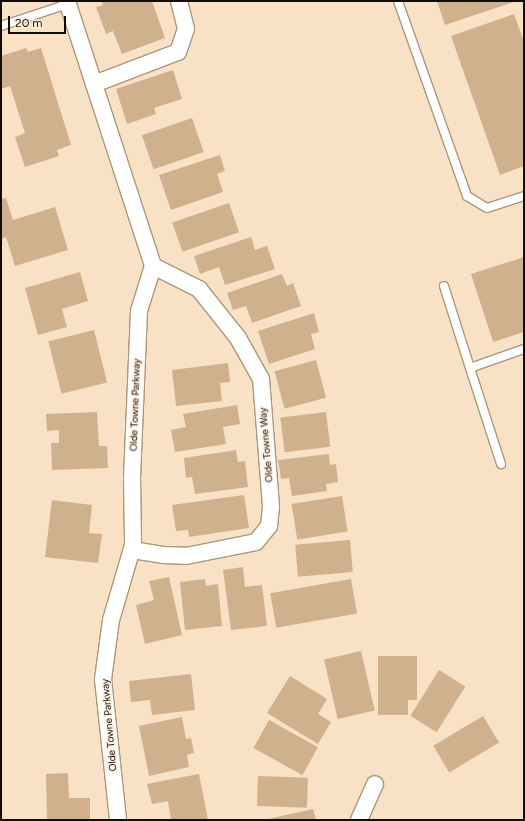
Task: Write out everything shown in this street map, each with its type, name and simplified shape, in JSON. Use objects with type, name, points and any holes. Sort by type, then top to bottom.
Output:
[{"type":"street","points":[[94,84],[178,52],[186,29],[179,1]]},
{"type":"street","points":[[67,2],[153,266]]},
{"type":"street","name":"Olde Towne Parkway","points":[[118,820],[103,679],[111,620],[132,550],[139,311],[153,266]]},
{"type":"street","name":"Olde Towne Way","points":[[132,550],[162,555],[186,556],[256,542],[269,526],[271,506],[261,379],[238,338],[199,289],[153,266]]},
{"type":"street","points":[[359,820],[375,784]]},
{"type":"lane","points":[[398,1],[467,196],[487,208],[524,196]]},
{"type":"lane","points":[[1,26],[67,2]]},
{"type":"lane","points":[[444,286],[501,464]]},
{"type":"lane","points":[[470,368],[524,349]]},
{"type":"building","points":[[101,1],[152,1],[165,38],[122,54],[113,31],[106,34],[96,7],[103,5]]},
{"type":"building","points":[[437,1],[517,1],[445,25]]},
{"type":"building","points":[[514,14],[524,42],[524,166],[500,175],[451,36]]},
{"type":"building","points":[[26,48],[28,52],[41,48],[71,145],[57,150],[59,156],[25,167],[15,137],[25,133],[10,86],[1,89],[1,56]]},
{"type":"building","points":[[173,70],[182,99],[154,108],[156,114],[127,124],[116,89]]},
{"type":"building","points":[[192,118],[204,152],[154,169],[142,135]]},
{"type":"building","points":[[220,155],[225,171],[217,174],[223,192],[171,210],[159,175]]},
{"type":"building","points":[[6,198],[13,220],[55,207],[68,250],[15,266],[6,237],[1,239],[1,199]]},
{"type":"building","points":[[229,203],[239,232],[182,252],[172,223]]},
{"type":"building","points":[[251,237],[255,250],[267,246],[275,269],[225,285],[219,267],[200,274],[194,256]]},
{"type":"building","points":[[524,257],[524,332],[493,342],[471,274]]},
{"type":"building","points":[[80,272],[88,301],[62,309],[67,327],[38,335],[25,288]]},
{"type":"building","points":[[282,274],[287,286],[293,283],[301,306],[252,323],[246,306],[233,310],[227,293]]},
{"type":"building","points":[[314,313],[319,332],[311,334],[315,349],[269,364],[258,331]]},
{"type":"building","points":[[94,330],[107,382],[61,394],[48,341]]},
{"type":"building","points":[[316,360],[326,398],[285,409],[274,371]]},
{"type":"building","points":[[228,363],[230,382],[220,383],[222,401],[176,406],[172,370]]},
{"type":"building","points":[[237,405],[240,424],[223,427],[226,444],[175,452],[171,430],[186,427],[183,414]]},
{"type":"building","points":[[97,412],[99,446],[107,446],[108,468],[52,470],[51,443],[59,443],[59,430],[47,431],[46,414]]},
{"type":"building","points":[[326,412],[330,447],[285,452],[280,418]]},
{"type":"building","points":[[236,450],[238,462],[245,461],[248,487],[195,494],[192,477],[186,478],[184,458]]},
{"type":"building","points":[[329,454],[330,465],[336,464],[338,482],[326,484],[327,491],[292,496],[289,478],[281,479],[278,460]]},
{"type":"building","points":[[244,495],[249,528],[189,537],[188,530],[176,531],[172,505]]},
{"type":"building","points":[[342,496],[348,532],[297,540],[292,504]]},
{"type":"building","points":[[52,500],[92,505],[89,533],[102,534],[98,563],[45,557]]},
{"type":"building","points":[[350,540],[353,572],[298,577],[295,545]]},
{"type":"building","points":[[243,567],[245,587],[262,585],[267,626],[231,630],[223,570]]},
{"type":"building","points":[[169,577],[182,635],[145,644],[136,605],[154,600],[149,581]]},
{"type":"building","points":[[205,579],[206,586],[218,584],[222,626],[185,630],[180,582]]},
{"type":"building","points":[[351,579],[357,613],[276,628],[270,593]]},
{"type":"building","points":[[361,651],[375,710],[338,719],[324,660]]},
{"type":"building","points":[[378,656],[417,656],[417,700],[408,700],[408,715],[378,715]]},
{"type":"building","points":[[439,670],[465,686],[437,732],[410,716]]},
{"type":"building","points":[[191,674],[195,710],[152,715],[150,700],[131,702],[129,681]]},
{"type":"building","points":[[290,676],[327,699],[318,714],[331,722],[318,744],[267,713]]},
{"type":"building","points":[[483,716],[499,743],[449,772],[433,746]]},
{"type":"building","points":[[182,717],[186,739],[191,738],[194,753],[187,755],[189,767],[149,776],[139,726]]},
{"type":"building","points":[[269,720],[318,747],[302,775],[253,748]]},
{"type":"building","points":[[68,773],[69,798],[90,798],[90,820],[47,820],[46,774]]},
{"type":"building","points":[[199,774],[208,820],[171,820],[168,801],[152,804],[147,784]]},
{"type":"building","points":[[258,776],[308,778],[307,808],[257,806]]},
{"type":"building","points":[[313,809],[316,820],[268,820],[268,819]]}]
